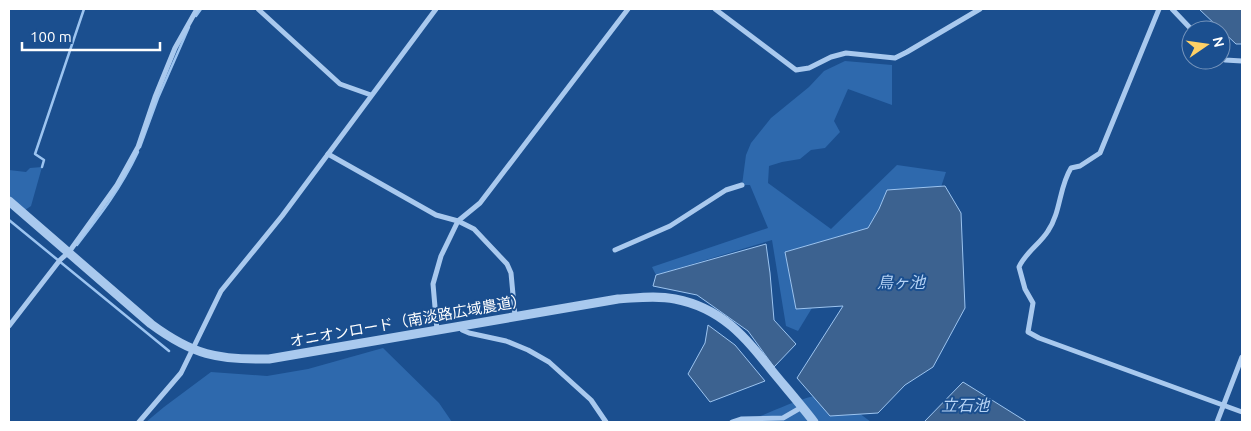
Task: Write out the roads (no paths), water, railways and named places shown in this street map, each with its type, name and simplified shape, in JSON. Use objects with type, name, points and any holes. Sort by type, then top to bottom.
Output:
[{"type":"street","points":[[9,326],[58,262],[69,252],[117,185],[138,147],[155,97],[175,48],[197,9]]},
{"type":"street","points":[[258,9],[340,84],[371,95]]},
{"type":"street","points":[[138,422],[181,373],[222,291],[282,216],[436,9]]},
{"type":"street","points":[[437,330],[433,284],[441,256],[458,221],[480,203],[628,9]]},
{"type":"street","points":[[716,9],[796,70],[809,68],[831,57],[846,53],[895,58],[980,9]]},
{"type":"street","points":[[1159,9],[1100,153],[1080,166],[1071,168],[1056,215],[1049,230],[1023,258],[1019,267],[1025,290],[1033,304],[1028,332],[1039,338],[1242,412]]},
{"type":"street","points":[[1172,9],[1182,20]]},
{"type":"street","points":[[328,154],[436,215],[458,221],[474,229],[507,264],[511,274],[514,316]]},
{"type":"street","points":[[615,250],[670,226],[726,190],[742,185]]},
{"type":"street","name":"オニオンロード（南淡路広域農道）","points":[[9,201],[151,324],[173,340],[194,350],[225,358],[269,359],[514,316],[618,299],[650,296],[675,299],[698,306],[723,318],[743,335],[814,422]]},
{"type":"street","points":[[461,326],[462,330],[469,333],[506,341],[528,350],[549,362],[592,400],[606,422]]},
{"type":"street","points":[[1217,422],[1242,357]]},
{"type":"street","points":[[732,422],[741,419],[783,418],[802,407]]},
{"type":"water","points":[[1199,9],[1242,9],[1242,44],[1236,44],[1231,39],[1231,20],[1211,20]]},
{"type":"water","name":"鳥ヶ池","points":[[945,186],[961,213],[965,308],[933,367],[905,385],[878,413],[830,416],[797,378],[843,306],[796,309],[785,252],[868,228],[887,190]]},
{"type":"water","points":[[766,244],[774,320],[796,344],[774,367],[748,331],[697,295],[653,286],[656,275]]},
{"type":"water","points":[[708,325],[735,345],[765,381],[710,402],[688,374],[705,343]]},
{"type":"water","name":"立石池","points":[[963,382],[1027,422],[924,422]]},
{"type":"waterway","points":[[42,167],[44,160],[35,154],[84,9]]},
{"type":"waterway","points":[[196,16],[201,9]]},
{"type":"waterway","points":[[140,147],[158,98],[189,27]]},
{"type":"waterway","points":[[77,245],[118,189],[138,152]]},
{"type":"waterway","points":[[9,220],[169,351]]}]
